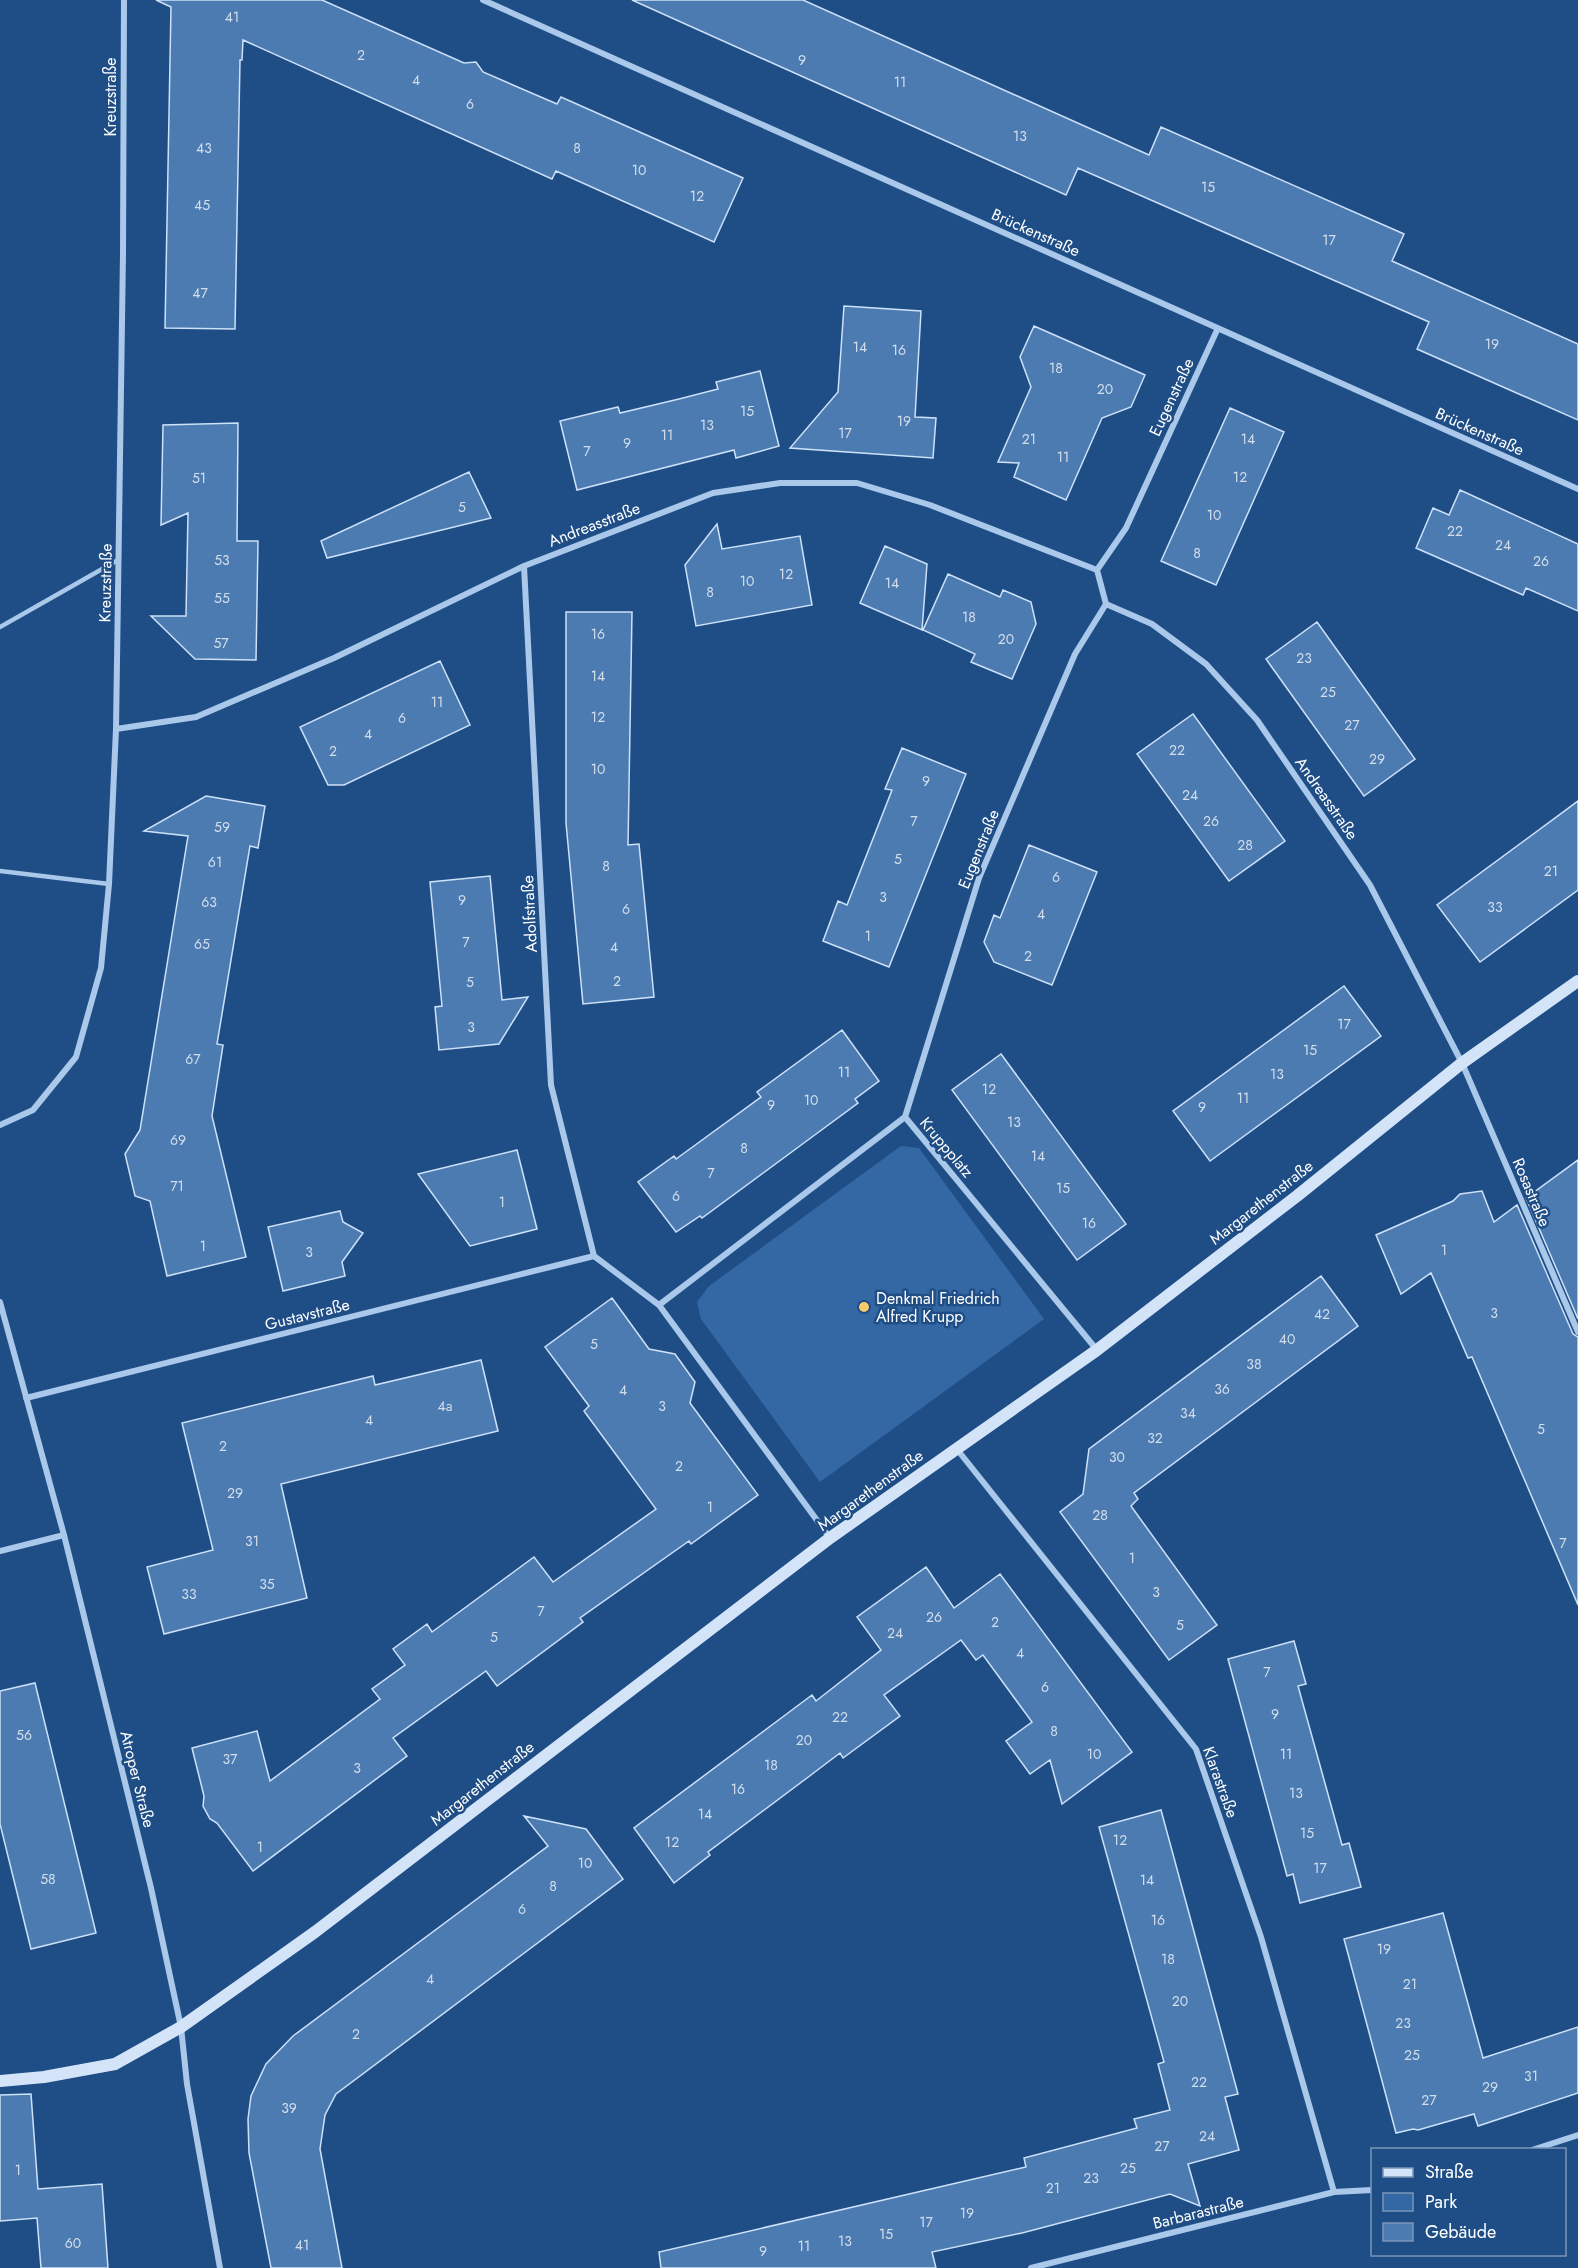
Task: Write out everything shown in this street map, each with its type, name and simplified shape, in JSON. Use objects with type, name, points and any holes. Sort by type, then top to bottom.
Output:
[{"type":"main road","name":"Margarethenstraße","points":[[0,2081],[44,2077],[115,2064],[182,2027],[315,1932],[830,1538],[1097,1350],[1297,1196],[1462,1063],[1578,981]]},
{"type":"street","name":"Kreuzstraße","points":[[0,1125],[33,1110],[76,1057],[101,968],[109,884],[116,729],[124,0]]},
{"type":"street","name":"Brückenstraße","points":[[483,0],[1578,489]]},
{"type":"street","name":"Eugenstraße","points":[[1097,570],[1126,528],[1218,328]]},
{"type":"street","name":"Andreasstraße","points":[[116,729],[196,717],[334,658],[524,566],[713,493],[780,483],[857,483],[930,505],[1097,570]]},
{"type":"street","name":"Adolfstraße","points":[[524,566],[551,1085],[594,1256]]},
{"type":"street","points":[[1097,570],[1106,604]]},
{"type":"street","name":"Eugenstraße","points":[[905,1117],[979,878],[1075,654],[1106,604]]},
{"type":"street","name":"Andreasstraße","points":[[1106,604],[1152,624],[1206,664],[1257,720],[1370,885],[1462,1063]]},
{"type":"street","name":"Rosastraße","points":[[1462,1063],[1578,1332]]},
{"type":"street","name":"Kruppplatz","points":[[659,1305],[905,1117],[1097,1350]]},
{"type":"street","points":[[594,1256],[659,1305],[830,1538]]},
{"type":"street","name":"Gustavstraße","points":[[26,1398],[594,1256]]},
{"type":"street","name":"Atroper Straße","points":[[0,1302],[64,1535],[151,1888],[182,2027],[187,2084],[220,2268]]},
{"type":"street","name":"Klarastraße","points":[[956,1448],[1196,1749],[1261,1937],[1334,2192]]},
{"type":"street","points":[[0,1551],[64,1535]]},
{"type":"street","points":[[1538,2148],[1578,2135]]},
{"type":"street","name":"Barbarastraße","points":[[1030,2268],[1334,2192],[1371,2190]]},
{"type":"lane","points":[[0,627],[118,560]]},
{"type":"lane","points":[[0,871],[109,884]]},
{"type":"green space","points":[[901,1146],[919,1148],[1044,1319],[820,1482],[701,1319],[697,1302],[709,1286]]},
{"type":"building","points":[[156,0],[322,0],[464,63],[476,62],[483,72],[557,104],[561,97],[743,178],[714,242],[556,171],[552,179],[243,40],[242,60],[240,60],[235,329],[165,328],[171,7]]},
{"type":"building","points":[[632,0],[803,0],[1149,155],[1161,127],[1404,234],[1392,261],[1578,344],[1578,420],[1417,349],[1429,322],[1078,168],[1066,195]]},
{"type":"building","points":[[844,306],[921,311],[915,417],[936,418],[933,458],[790,448],[838,392]]},
{"type":"building","points":[[1034,326],[1145,375],[1131,407],[1102,418],[1066,500],[1014,477],[1019,463],[998,462],[1031,387],[1020,357]]},
{"type":"building","points":[[760,371],[779,446],[736,458],[734,450],[577,490],[560,421],[618,407],[620,413],[679,399],[718,389],[716,382]]},
{"type":"building","points":[[1230,408],[1284,432],[1216,585],[1161,561]]},
{"type":"building","points":[[238,423],[237,541],[258,541],[256,660],[195,659],[151,616],[186,616],[188,513],[161,525],[163,425]]},
{"type":"building","points":[[469,472],[491,518],[327,558],[321,541]]},
{"type":"building","points":[[1460,490],[1578,544],[1578,611],[1526,588],[1523,595],[1416,548],[1433,508],[1449,515]]},
{"type":"building","points":[[717,524],[722,549],[800,536],[812,605],[696,626],[685,565]]},
{"type":"building","points":[[885,546],[927,564],[922,630],[860,603]]},
{"type":"building","points":[[948,574],[1000,597],[1003,590],[1031,602],[1036,624],[1012,679],[971,662],[975,654],[923,630]]},
{"type":"building","points":[[566,612],[632,612],[628,845],[639,844],[654,997],[583,1004],[566,823]]},
{"type":"building","points":[[1317,622],[1415,759],[1364,796],[1266,659]]},
{"type":"building","points":[[440,661],[470,725],[344,785],[328,785],[300,727]]},
{"type":"building","points":[[1193,714],[1285,841],[1229,881],[1137,754]]},
{"type":"building","points":[[902,748],[966,774],[889,967],[823,941],[838,901],[847,905],[892,790],[885,789]]},
{"type":"building","points":[[206,796],[265,806],[258,848],[250,846],[217,1044],[223,1045],[212,1116],[246,1257],[167,1276],[150,1201],[135,1196],[125,1154],[140,1130],[188,836],[144,831]]},
{"type":"building","points":[[1578,801],[1578,890],[1480,962],[1437,905]]},
{"type":"building","points":[[1029,845],[1097,872],[1052,985],[994,962],[984,942],[994,915],[1000,918]]},
{"type":"building","points":[[490,876],[502,1000],[528,997],[499,1044],[439,1050],[435,1007],[442,1006],[430,882]]},
{"type":"building","points":[[1344,986],[1381,1036],[1210,1161],[1173,1111]]},
{"type":"building","points":[[842,1030],[879,1081],[855,1099],[858,1103],[702,1218],[700,1216],[676,1232],[638,1182],[674,1156],[676,1159],[761,1097],[757,1092]]},
{"type":"building","points":[[1001,1054],[1126,1224],[1077,1260],[952,1090]]},
{"type":"building","points":[[517,1150],[537,1229],[470,1246],[418,1174]]},
{"type":"building","points":[[1578,1160],[1578,1319],[1526,1198]]},
{"type":"building","points":[[1482,1191],[1494,1222],[1517,1205],[1573,1334],[1578,1337],[1578,1605],[1472,1357],[1468,1358],[1431,1273],[1401,1294],[1376,1235],[1453,1201],[1460,1194]]},
{"type":"building","points":[[340,1211],[343,1222],[363,1233],[342,1262],[345,1276],[283,1291],[268,1227]]},
{"type":"building","points":[[1321,1276],[1358,1326],[1134,1493],[1138,1499],[1131,1506],[1217,1625],[1169,1660],[1060,1512],[1083,1494],[1089,1449]]},
{"type":"building","points":[[612,1298],[649,1349],[675,1354],[695,1382],[690,1403],[758,1495],[691,1544],[689,1541],[580,1618],[583,1622],[497,1686],[486,1671],[393,1738],[407,1756],[253,1871],[217,1823],[210,1819],[203,1806],[204,1796],[192,1748],[257,1731],[270,1781],[380,1699],[372,1689],[405,1665],[393,1649],[427,1624],[432,1632],[534,1557],[553,1582],[656,1509],[584,1411],[589,1406],[545,1347]]},
{"type":"building","points":[[481,1360],[498,1431],[281,1484],[307,1598],[164,1634],[147,1567],[213,1550],[182,1423],[373,1376],[375,1385]]},
{"type":"building","points":[[926,1567],[954,1608],[1000,1574],[1132,1752],[1062,1804],[1050,1760],[1030,1774],[1006,1741],[1032,1722],[983,1655],[976,1660],[961,1640],[884,1695],[900,1716],[843,1758],[840,1753],[708,1852],[710,1855],[674,1883],[634,1828],[812,1695],[816,1701],[881,1650],[857,1617]]},
{"type":"building","points":[[1294,1641],[1306,1684],[1298,1686],[1342,1845],[1349,1843],[1361,1887],[1300,1903],[1293,1874],[1287,1876],[1228,1659]]},
{"type":"building","points":[[35,1683],[96,1933],[31,1949],[0,1824],[0,1691]]},
{"type":"building","points":[[1161,1810],[1238,2094],[1225,2097],[1239,2150],[1188,2164],[1200,2206],[1170,2194],[1022,2233],[932,2252],[936,2268],[661,2268],[659,2252],[1026,2167],[1024,2158],[1137,2128],[1134,2119],[1170,2110],[1158,2064],[1164,2062],[1099,1827]]},
{"type":"building","points":[[524,1816],[586,1829],[623,1879],[336,2094],[325,2115],[320,2149],[342,2268],[271,2268],[249,2153],[248,2119],[251,2096],[266,2064],[293,2036],[548,1846]]},
{"type":"building","points":[[1443,1913],[1483,2058],[1578,2027],[1578,2093],[1478,2126],[1474,2114],[1418,2130],[1396,2133],[1344,1939]]},
{"type":"building","points":[[31,2094],[38,2189],[102,2184],[108,2268],[41,2268],[37,2218],[0,2221],[0,2095]]},
{"type":"place","name":"Denkmal Friedrich Alfred Krupp","points":[[864,1307]]}]
